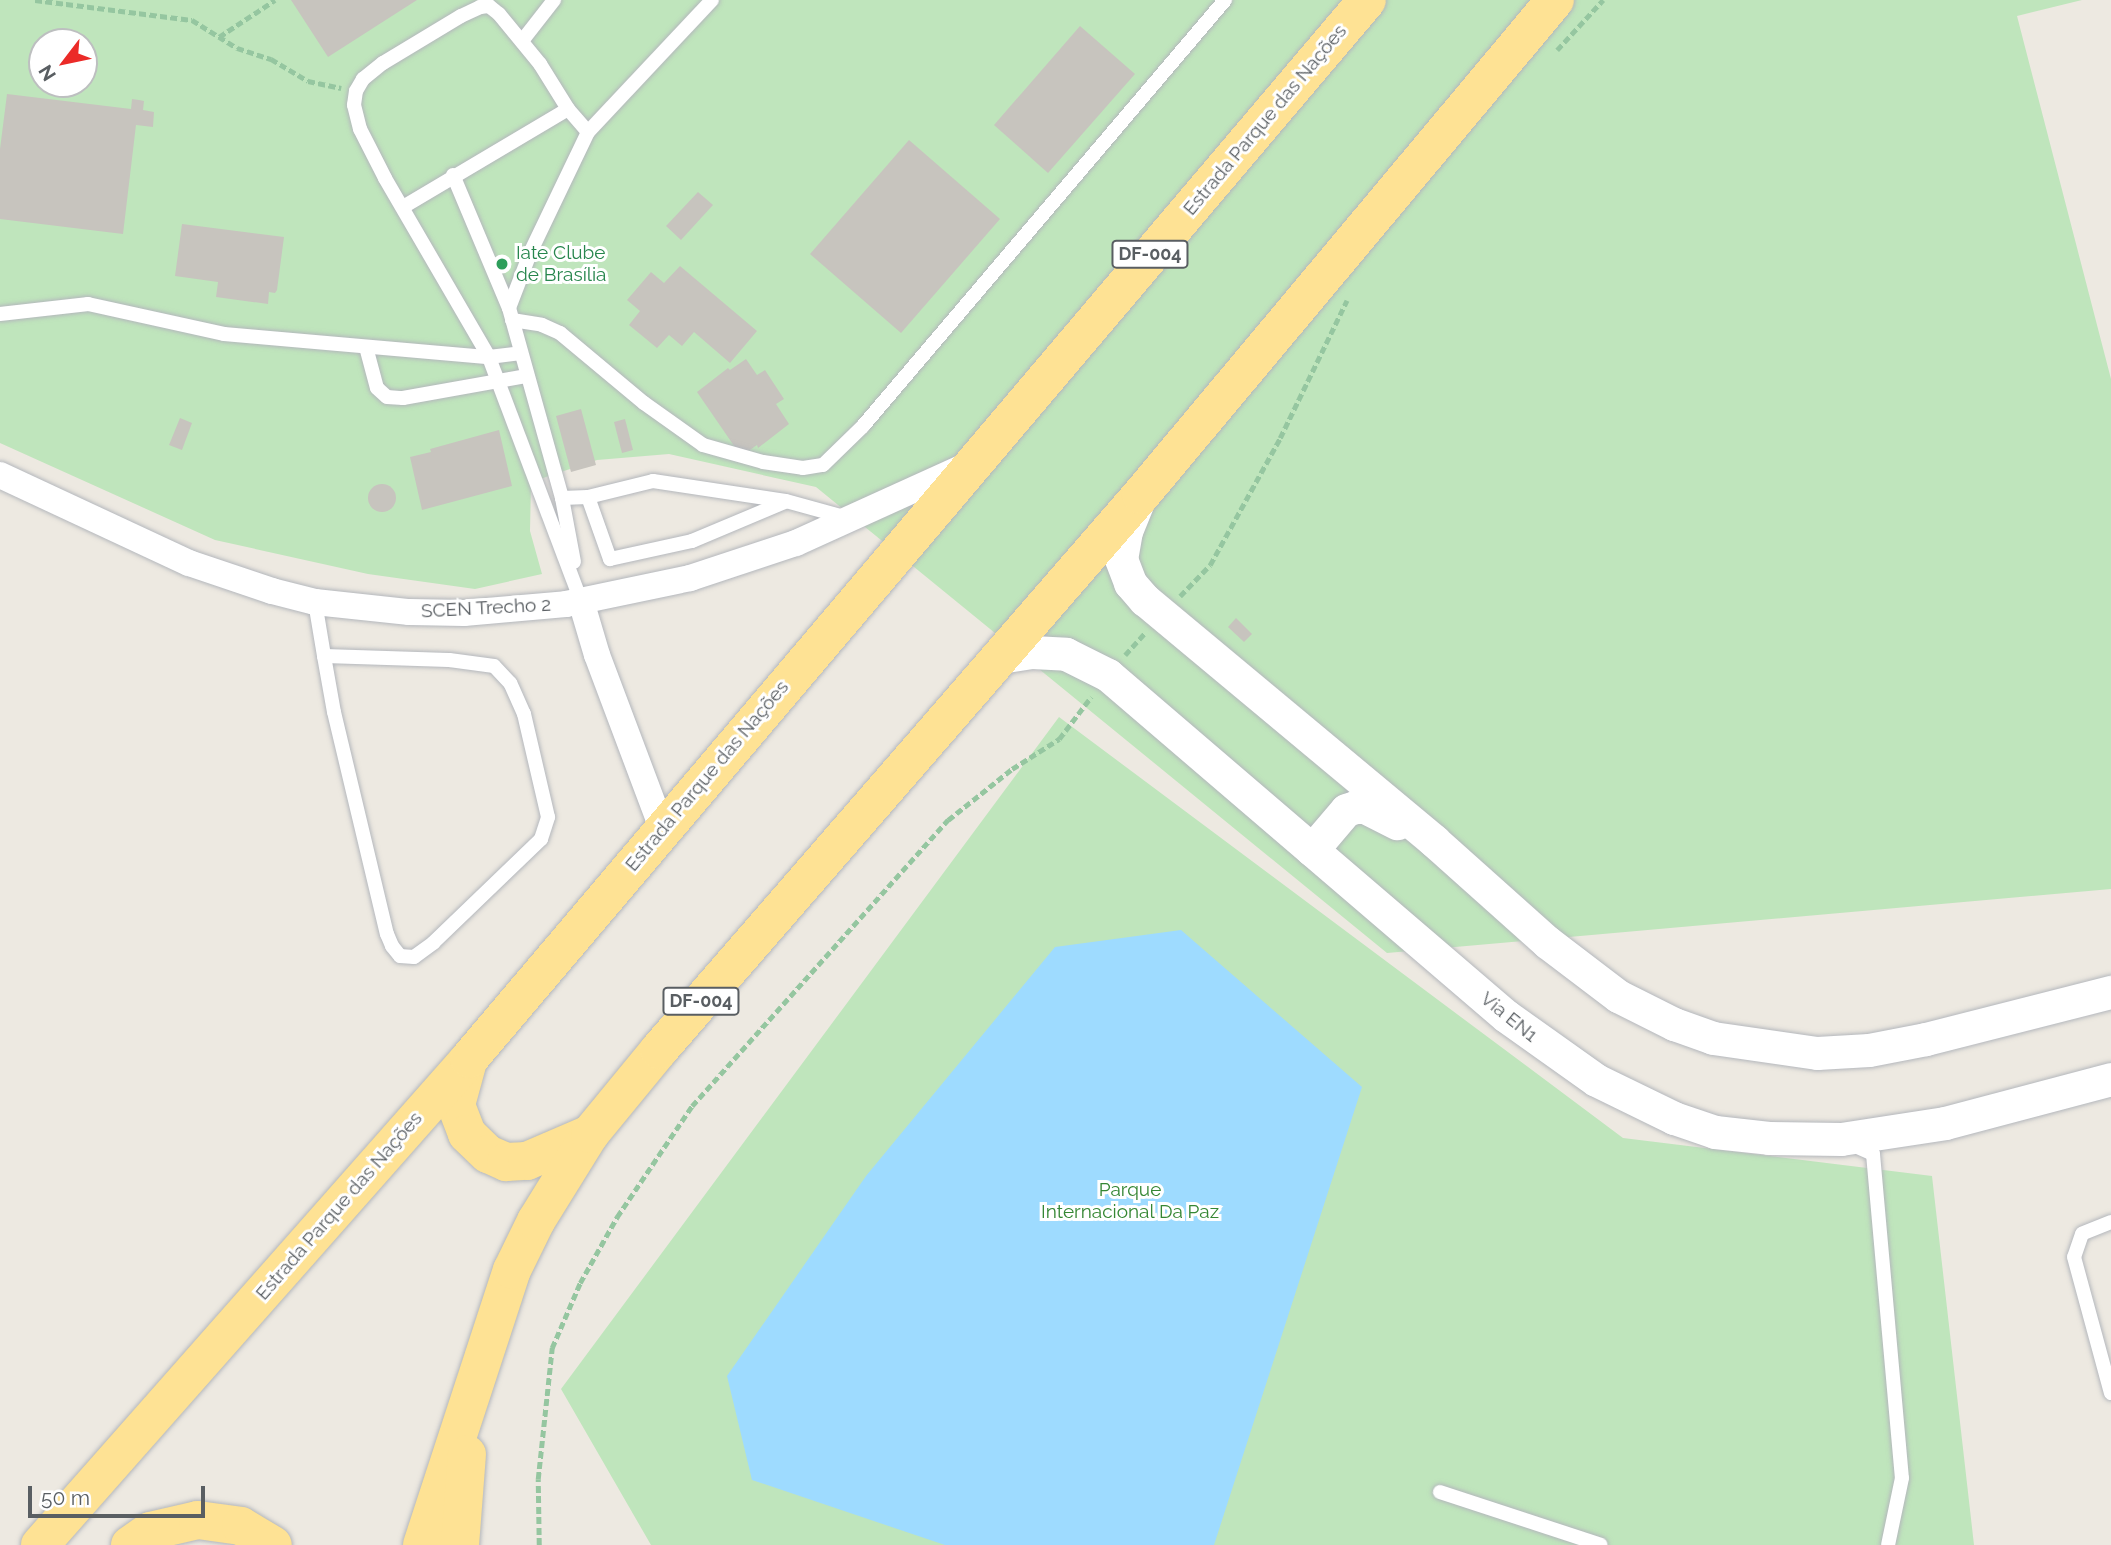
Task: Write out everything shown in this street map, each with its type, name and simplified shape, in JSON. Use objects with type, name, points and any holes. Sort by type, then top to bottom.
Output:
[{"type":"highway","name":"Estrada Parque das Nações","points":[[40,1545],[469,1059],[662,828],[1367,0]]},
{"type":"highway","points":[[1536,48],[1537,0]]},
{"type":"highway","name":"DF-004","points":[[422,1545],[512,1270],[536,1221],[590,1134],[659,1049],[1141,495],[1536,48],[1555,0]]},
{"type":"highway","points":[[469,1059],[456,1105],[467,1134],[488,1154],[506,1162],[527,1161],[590,1134]]},
{"type":"highway","points":[[460,1545],[473,1389]]},
{"type":"highway","points":[[130,1545],[150,1531],[198,1520],[241,1526],[273,1545]]},
{"type":"street","name":"SCEN Trecho 2","points":[[0,475],[189,563],[272,592],[315,601],[409,612],[464,613],[581,601],[690,578],[736,564],[852,519],[971,464]]},
{"type":"street","points":[[1141,495],[1126,531],[1121,559],[1130,583],[1145,600],[1434,841],[1548,942],[1618,996],[1674,1024],[1713,1038],[1817,1053],[1869,1050],[1926,1039],[2111,992]]},
{"type":"street","points":[[581,601],[597,655],[662,828]]},
{"type":"street","name":"Via EN1","points":[[1000,657],[1032,652],[1066,654],[1108,675],[1506,1016],[1596,1080],[1639,1104],[1715,1132],[1802,1141],[1840,1139],[1945,1123],[2111,1079]]},
{"type":"street","points":[[1312,850],[1346,810],[1355,807],[1365,807],[1434,841]]},
{"type":"lane","points":[[522,41],[554,0]]},
{"type":"lane","points":[[511,314],[531,251],[588,132],[712,0]]},
{"type":"lane","points":[[511,314],[560,333],[644,403],[703,445],[763,462],[803,468],[823,466],[857,433],[1225,0]]},
{"type":"lane","points":[[581,601],[489,357],[360,129],[354,105],[356,91],[363,79],[383,63],[480,6],[493,9],[522,41],[568,109],[588,132]]},
{"type":"lane","points":[[403,207],[568,109]]},
{"type":"lane","points":[[453,175],[511,314],[562,498],[581,601]]},
{"type":"lane","points":[[0,314],[88,304],[224,334],[489,357],[521,353]]},
{"type":"lane","points":[[366,347],[377,388],[387,397],[403,398],[527,376]]},
{"type":"lane","points":[[562,498],[588,497],[653,481],[786,501],[852,519]]},
{"type":"lane","points":[[588,497],[610,558],[692,541],[786,501]]},
{"type":"lane","points":[[315,601],[324,656],[387,934],[391,946],[400,956],[414,957],[433,943],[541,839],[548,817],[524,714],[510,683],[494,666],[449,660],[324,656]]},
{"type":"lane","points":[[1840,1139],[1873,1154],[1902,1478],[1888,1545]]},
{"type":"lane","points":[[2111,1222],[2081,1234],[2074,1258],[2111,1394]]},
{"type":"lane","points":[[1440,1492],[1601,1545]]},
{"type":"path","points":[[35,0],[192,20],[237,48],[271,59],[308,82],[356,91]]},
{"type":"path","points":[[219,37],[275,0]]},
{"type":"path","points":[[1536,48],[1603,0]]},
{"type":"path","points":[[540,1545],[538,1479],[552,1349],[580,1283],[617,1217],[692,1105],[826,954],[948,820],[1012,769],[1059,739],[1108,675],[1210,565],[1280,438],[1350,294]]},
{"type":"green space","points":[[0,0],[2082,0],[2017,16],[2111,379],[2111,889],[1387,953],[816,487],[669,454],[597,460],[531,482],[530,531],[542,574],[475,589],[368,574],[215,540],[0,443]]},
{"type":"green space","name":"Parque Internacional Da Paz","points":[[1059,717],[1623,1138],[1932,1176],[1974,1545],[651,1545],[561,1389]]},
{"type":"water","points":[[1181,930],[1362,1087],[1214,1545],[945,1545],[752,1480],[727,1376],[866,1176],[1055,947]]},
{"type":"building","points":[[291,0],[417,0],[328,57]]},
{"type":"building","points":[[1080,26],[1135,74],[1048,173],[994,125]]},
{"type":"building","points":[[7,94],[131,109],[132,99],[144,101],[143,110],[154,112],[153,127],[136,125],[123,234],[0,219],[0,149]]},
{"type":"building","points":[[909,140],[1000,219],[901,333],[810,254]]},
{"type":"building","points":[[698,192],[713,205],[681,240],[666,226]]},
{"type":"building","points":[[182,224],[284,237],[277,290],[275,293],[269,292],[268,304],[216,297],[218,282],[175,276]]},
{"type":"building","points":[[680,266],[757,331],[730,363],[694,332],[682,346],[669,335],[657,348],[629,325],[640,311],[627,300],[651,272],[664,283]]},
{"type":"building","points":[[746,359],[757,375],[765,370],[784,399],[776,404],[789,424],[758,448],[757,445],[741,456],[697,392],[728,368],[730,370]]},
{"type":"building","points":[[581,409],[596,465],[571,472],[556,416]]},
{"type":"building","points":[[180,418],[192,423],[182,450],[169,445]]},
{"type":"building","points":[[625,419],[633,450],[622,453],[614,422]]},
{"type":"building","points":[[499,430],[512,486],[422,510],[410,457]]},
{"type":"building","points":[[382,484],[392,488],[396,498],[392,508],[382,512],[372,508],[368,498],[372,488]]},
{"type":"building","points":[[1236,618],[1252,634],[1244,642],[1228,627]]},
{"type":"place","name":"Iate Clube de Brasília","points":[[502,264]]}]
